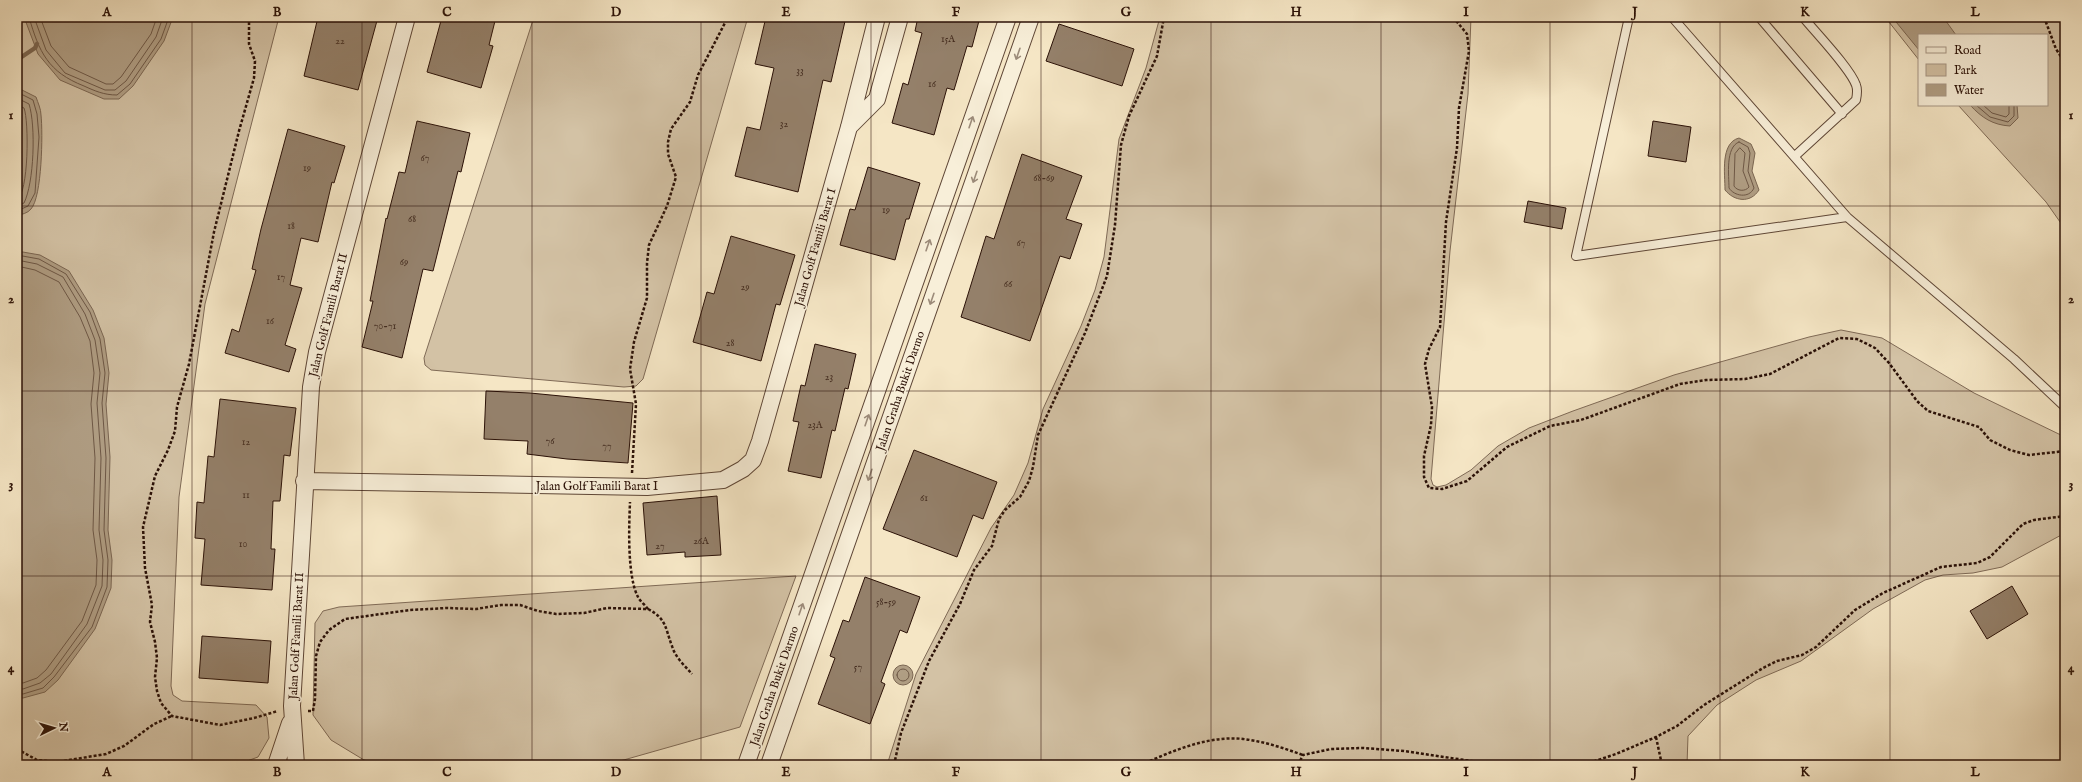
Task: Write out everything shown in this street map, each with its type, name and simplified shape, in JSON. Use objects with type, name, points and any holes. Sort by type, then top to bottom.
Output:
[{"type":"street","name":"Jalan Golf Famili Barat II","points":[[296,765],[293,711],[304,481],[311,387],[317,352],[407,17]]},
{"type":"street","name":"Jalan Golf Famili Barat I","points":[[304,481],[631,488],[723,480],[743,469],[752,460],[760,441],[849,127],[877,17]]},
{"type":"street","name":"Jalan Golf Famili Barat I","points":[[849,127],[877,98],[900,17]]},
{"type":"street","name":"Jalan Graha Bukit Darmo","points":[[746,765],[1008,17]]},
{"type":"street","name":"Jalan Graha Bukit Darmo","points":[[769,765],[1031,17]]},
{"type":"street","name":"Jalan Golf Famili Barat II","points":[[276,765],[293,711]]},
{"type":"lane","points":[[1628,17],[1576,256],[1847,217]]},
{"type":"lane","points":[[1672,17],[1847,217],[2014,359],[2065,407]]},
{"type":"lane","points":[[1759,17],[1842,114]]},
{"type":"lane","points":[[1795,156],[1856,100],[1856,86],[1850,74],[1803,17]]},
{"type":"path","points":[[172,716],[161,703],[157,691],[155,642],[150,622],[152,605],[144,568],[143,527],[155,476],[168,450],[175,431],[177,407],[189,364],[214,232],[238,131],[254,78],[255,61],[249,44],[249,17]]},
{"type":"path","points":[[692,674],[681,662],[672,648],[668,629],[658,614],[648,608],[638,598],[632,577],[629,525],[636,404],[630,369],[634,342],[647,298],[647,263],[649,245],[667,206],[676,177],[668,154],[668,142],[671,129],[690,102],[698,75],[728,17]]},
{"type":"path","points":[[894,765],[901,733],[929,661],[960,604],[974,570],[992,546],[999,519],[1005,510],[1020,497],[1029,481],[1033,467],[1038,435],[1085,333],[1107,276],[1115,225],[1121,145],[1129,116],[1157,56],[1164,17]]},
{"type":"path","points":[[1453,17],[1467,34],[1469,51],[1460,108],[1457,148],[1446,222],[1440,327],[1429,348],[1425,364],[1432,407],[1432,425],[1424,456],[1424,477],[1430,488],[1442,489],[1467,481],[1507,447],[1550,426],[1581,420],[1680,384],[1706,380],[1745,379],[1770,374],[1839,338],[1857,339],[1876,348],[1917,401],[1928,411],[1979,427],[1990,440],[2010,450],[2029,454],[2065,451]]},
{"type":"path","points":[[2044,17],[2056,49],[2065,64]]},
{"type":"path","points":[[1564,765],[1589,763],[1616,754],[1656,737],[1677,726],[1704,705],[1763,668],[1777,661],[1802,655],[1816,647],[1855,610],[1883,593],[1941,567],[1977,563],[1990,557],[2023,524],[2065,516]]},
{"type":"path","points":[[17,749],[37,760],[57,762],[106,754],[124,746],[154,724],[172,716],[220,726],[293,711],[312,711],[315,699],[316,656],[320,642],[329,630],[346,619],[410,610],[447,608],[476,609],[501,605],[520,605],[538,611],[556,614],[584,613],[606,608],[648,608]]},
{"type":"path","points":[[1656,737],[1662,765]]},
{"type":"path","points":[[1141,765],[1160,756],[1226,738],[1249,739],[1273,745],[1304,756],[1331,749],[1363,748],[1404,751],[1498,765]]},
{"type":"path","points":[[1298,765],[1304,756]]},
{"type":"green space","points":[[17,17],[279,17],[205,304],[179,497],[171,686],[173,695],[182,701],[256,705],[267,717],[269,738],[258,757],[236,765],[17,765]]},
{"type":"green space","points":[[534,17],[748,17],[643,379],[636,386],[624,387],[431,370],[425,365],[424,358]]},
{"type":"green space","points":[[1160,17],[1471,17],[1468,94],[1450,251],[1431,479],[1433,485],[1437,487],[1446,485],[1471,470],[1498,446],[1529,428],[1573,411],[1674,375],[1809,337],[1841,330],[1882,338],[1974,393],[2065,437],[2065,533],[2002,567],[1973,573],[1943,575],[1925,580],[1873,609],[1801,661],[1756,680],[1717,705],[1688,736],[1687,765],[887,765],[916,674],[991,528],[1014,495],[1028,463],[1043,409],[1081,326],[1095,290],[1104,257],[1119,139],[1146,68]]},
{"type":"green space","points":[[1885,17],[2065,17],[2065,229],[2046,202],[1959,106],[2048,106],[2048,34],[1918,34],[1918,59]]},
{"type":"green space","points":[[796,576],[740,727],[606,765],[383,765],[364,760],[331,740],[313,715],[315,623],[323,611],[339,607]]},
{"type":"water","points":[[24,17],[173,17],[164,41],[133,86],[119,99],[104,99],[60,80],[38,54]]},
{"type":"water","points":[[1892,17],[1943,17],[1955,34],[1918,34],[1918,49]]},
{"type":"water","points":[[17,86],[36,97],[41,113],[42,136],[40,179],[35,202],[28,212],[17,215]]},
{"type":"water","points":[[1971,106],[2017,106],[2018,118],[2010,126],[1998,124],[1979,114]]},
{"type":"water","points":[[1739,138],[1751,144],[1755,153],[1752,171],[1759,190],[1747,199],[1737,199],[1725,190],[1724,168],[1726,152],[1733,141]]},
{"type":"water","points":[[17,251],[40,255],[69,271],[93,310],[104,338],[109,373],[106,404],[110,457],[108,530],[112,560],[111,588],[95,629],[58,680],[45,692],[23,698],[17,697]]},
{"type":"water","points":[[899,665],[907,665],[913,671],[913,679],[907,685],[899,685],[893,679],[893,671]]},
{"type":"building","points":[[318,17],[378,17],[358,90],[304,76]]},
{"type":"building","points":[[442,17],[496,17],[489,45],[493,46],[481,88],[427,72]]},
{"type":"building","points":[[766,17],[846,17],[831,82],[823,80],[798,192],[735,176],[747,127],[760,130],[774,68],[755,64]]},
{"type":"building","points":[[918,17],[980,17],[972,47],[967,46],[954,90],[947,88],[934,135],[892,123],[903,83],[908,85],[922,33],[915,31]]},
{"type":"building","points":[[1059,24],[1134,49],[1122,86],[1046,61]]},
{"type":"building","points":[[417,121],[470,133],[461,172],[458,171],[433,271],[423,269],[402,358],[362,347],[373,301],[370,301],[386,218],[387,219],[399,172],[405,173]]},
{"type":"building","points":[[1653,121],[1691,127],[1686,162],[1648,156]]},
{"type":"building","points":[[288,129],[345,146],[334,183],[332,182],[318,242],[301,238],[290,285],[302,288],[285,345],[296,349],[289,372],[225,353],[232,329],[239,332],[256,270],[252,269],[261,229]]},
{"type":"building","points":[[1022,154],[1082,176],[1066,219],[1082,224],[1070,259],[1060,256],[1030,341],[961,317],[986,236],[994,239]]},
{"type":"building","points":[[868,167],[920,183],[909,219],[906,219],[895,260],[840,245],[850,209],[855,210]]},
{"type":"building","points":[[1528,201],[1566,208],[1562,229],[1524,222]]},
{"type":"building","points":[[731,236],[795,255],[780,305],[776,304],[761,361],[693,342],[707,292],[714,294]]},
{"type":"building","points":[[815,344],[856,354],[848,389],[845,388],[835,431],[832,430],[821,478],[788,471],[799,422],[793,421],[801,385],[805,386]]},
{"type":"building","points":[[486,391],[530,393],[633,403],[628,463],[567,459],[527,454],[528,441],[484,439]]},
{"type":"building","points":[[220,399],[296,408],[290,456],[284,455],[280,501],[273,501],[271,549],[275,549],[272,590],[201,585],[205,539],[195,538],[197,502],[204,503],[208,456],[214,457]]},
{"type":"building","points":[[914,450],[997,482],[983,519],[973,515],[957,557],[883,529]]},
{"type":"building","points":[[717,496],[721,555],[685,557],[685,552],[647,555],[643,503]]},
{"type":"building","points":[[865,577],[920,597],[907,633],[900,630],[881,682],[885,684],[870,724],[818,704],[835,658],[830,656],[843,620],[849,622]]},
{"type":"building","points":[[2012,586],[2028,614],[1987,639],[1970,611]]},
{"type":"building","points":[[202,636],[271,641],[268,683],[199,678]]},
{"type":"waterway","points":[[17,60],[35,48],[37,44]]}]
